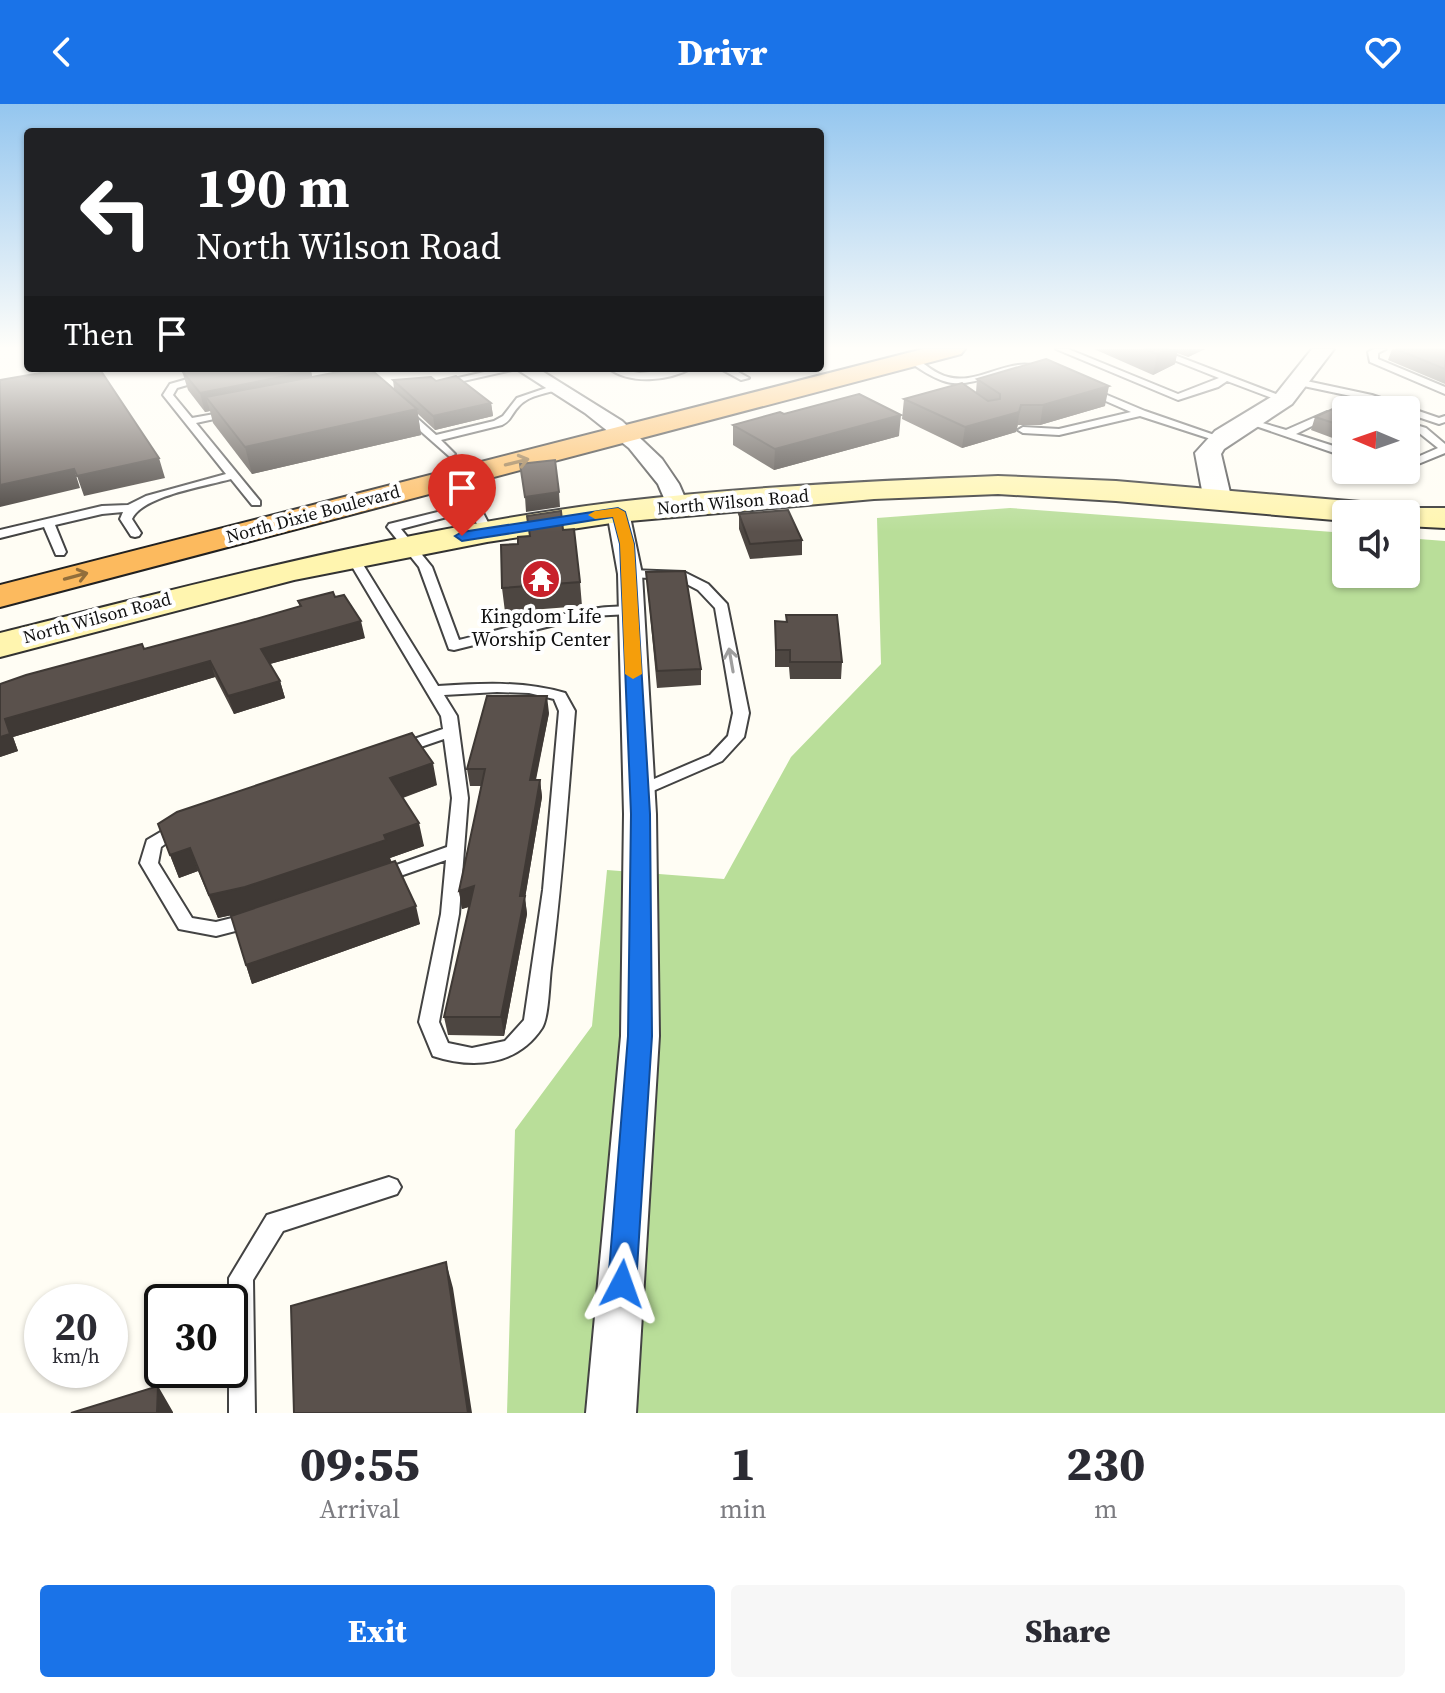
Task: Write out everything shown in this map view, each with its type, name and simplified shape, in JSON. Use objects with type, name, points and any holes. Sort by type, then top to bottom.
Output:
[{"type":"highway","name":"North Dixie Boulevard","points":[[0,567],[60,552],[133,521],[256,503],[442,446],[610,410]]},
{"type":"highway","name":"North Dixie Boulevard","points":[[0,596],[718,410]]},
{"type":"main road","name":"North Wilson Road","points":[[0,645],[191,593],[353,558],[487,532],[618,512],[957,486],[1064,487],[1332,510]]},
{"type":"main road","points":[[1420,517],[1445,518]]},
{"type":"street","points":[[591,410],[645,451],[663,471],[678,507]]},
{"type":"street","points":[[1218,501],[1208,453],[1218,438],[1264,410]]},
{"type":"street","points":[[611,1413],[640,1036],[639,792],[630,592],[618,512]]},
{"type":"lane","points":[[181,410],[256,503]]},
{"type":"lane","points":[[190,421],[243,410]]},
{"type":"lane","points":[[403,410],[442,446],[498,423],[507,418],[509,410]]},
{"type":"lane","points":[[1134,410],[1218,438]]},
{"type":"lane","points":[[1023,430],[1059,432],[1141,413]]},
{"type":"lane","points":[[1287,434],[1332,413]]},
{"type":"lane","points":[[1420,415],[1439,421],[1445,419]]},
{"type":"lane","points":[[1249,422],[1332,449]]},
{"type":"lane","points":[[1420,429],[1445,449],[1420,460]]},
{"type":"lane","points":[[0,534],[102,510],[133,521],[150,498],[234,475]]},
{"type":"lane","points":[[48,521],[60,552]]},
{"type":"lane","points":[[413,546],[425,562],[454,646],[591,612],[630,592],[679,575],[703,587],[722,607],[741,713],[736,737],[716,758],[639,792]]},
{"type":"lane","points":[[353,558],[449,716],[460,798],[450,914],[429,1022],[440,1050],[472,1056],[511,1048],[534,1023],[552,890],[567,711],[560,696],[535,687],[499,686],[434,691]]},
{"type":"lane","points":[[379,756],[451,731]]},
{"type":"lane","points":[[193,822],[153,844],[149,863],[186,924],[216,929],[271,914]]},
{"type":"lane","points":[[356,885],[456,850]]},
{"type":"lane","points":[[242,1413],[241,1278],[275,1223],[389,1187]]},
{"type":"green space","points":[[1010,508],[1332,532],[1332,588],[1420,588],[1420,539],[1445,541],[1445,1413],[507,1413],[515,1130],[592,1026],[607,870],[724,879],[791,757],[881,664],[877,518]]},
{"type":"building","points":[[0,410],[127,410],[159,458],[77,476],[74,469],[0,485]]},
{"type":"building","points":[[216,410],[412,410],[245,447]]},
{"type":"building","points":[[426,410],[459,410],[433,416]]},
{"type":"building","points":[[799,410],[891,410],[901,415],[775,449],[733,425],[780,412]]},
{"type":"building","points":[[928,410],[1020,410],[1019,412],[965,427]]},
{"type":"building","points":[[1332,410],[1332,422],[1315,417]]},
{"type":"building","points":[[555,460],[559,492],[525,497],[520,464]]},
{"type":"building","points":[[788,510],[802,540],[750,544],[739,514]]},
{"type":"building","points":[[561,511],[563,530],[574,529],[580,582],[502,588],[501,545],[518,544],[518,537],[530,536],[527,516]]},
{"type":"building","points":[[685,571],[701,669],[657,671],[646,572]]},
{"type":"building","points":[[333,592],[335,597],[344,595],[361,621],[261,649],[280,681],[228,696],[210,661],[5,719],[10,734],[0,737],[0,684],[142,644],[144,649],[245,622],[301,606],[298,601]]},
{"type":"building","points":[[786,615],[837,615],[842,662],[790,662],[790,650],[776,650],[775,621],[787,622]]},
{"type":"building","points":[[487,696],[547,696],[530,780],[540,780],[520,896],[525,896],[501,1017],[444,1017],[474,886],[459,891],[485,769],[467,769]]},
{"type":"building","points":[[412,733],[433,763],[390,778],[419,823],[384,835],[386,840],[245,887],[209,895],[190,848],[170,855],[158,824],[177,812]]},
{"type":"building","points":[[395,861],[416,906],[246,965],[231,916]]},
{"type":"building","points":[[446,1262],[468,1413],[294,1413],[291,1306]]},
{"type":"building","points":[[152,1388],[158,1388],[157,1413],[71,1413]]},
{"type":"slow traffic","points":[[595,515],[618,512],[627,544],[633,674]]},
{"type":"place","name":"Kingdom Life Worship Center","points":[[541,579]]},
{"type":"route","points":[[462,536],[618,512],[627,544],[640,814],[640,1036],[622,1284]]}]
